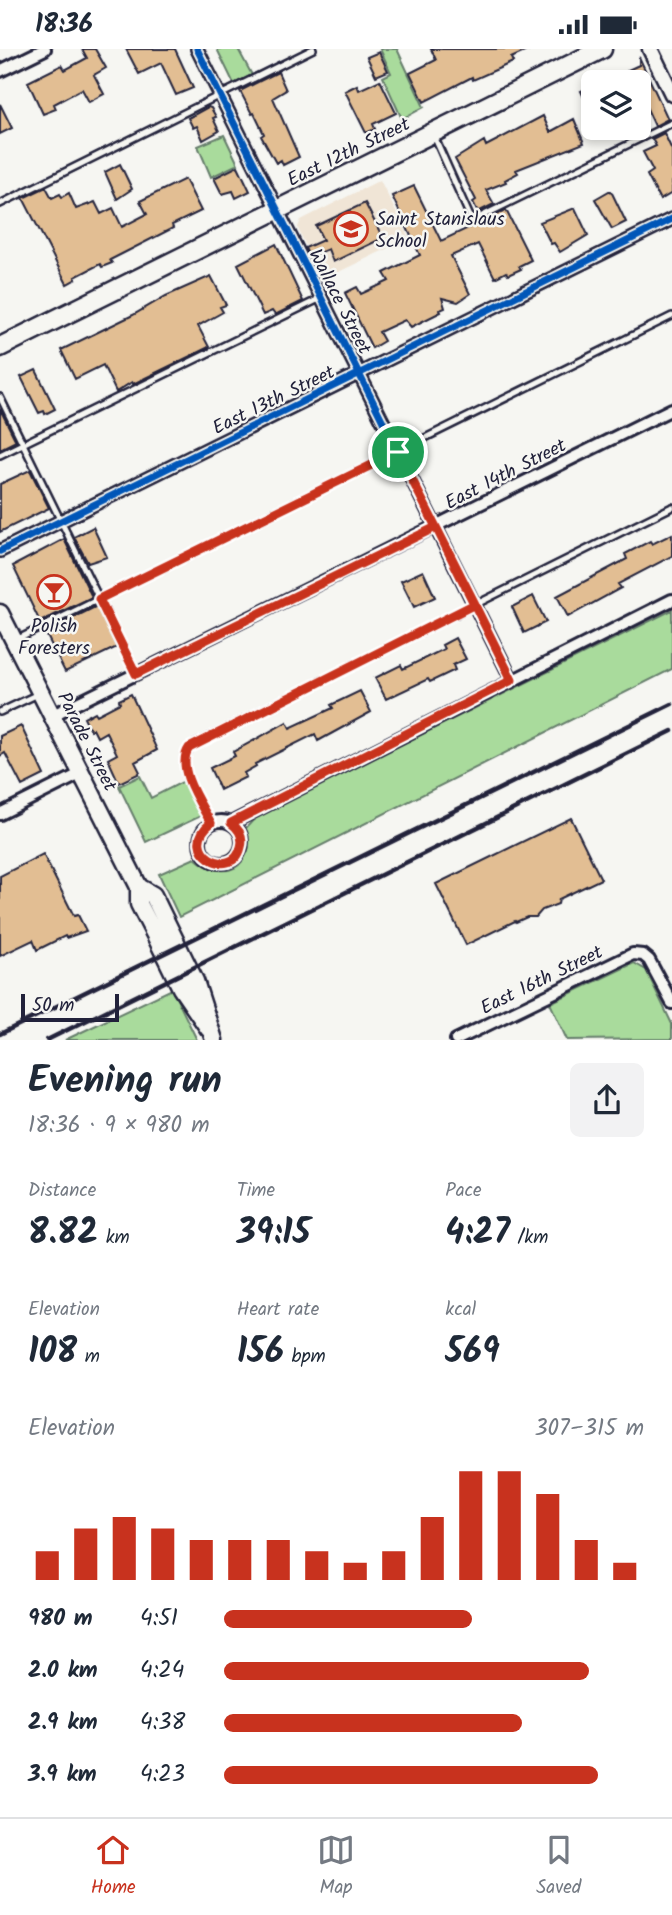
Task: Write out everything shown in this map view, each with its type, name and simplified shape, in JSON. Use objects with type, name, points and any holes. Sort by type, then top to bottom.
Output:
[{"type":"main road","name":"East 12th Street","points":[[0,347],[602,49]]},
{"type":"main road","name":"Parade Street","points":[[0,613],[139,887],[153,895],[195,981],[212,1035]]},
{"type":"street","points":[[0,71],[45,49]]},
{"type":"street","name":"Wallace Street","points":[[197,49],[512,680]]},
{"type":"street","points":[[650,49],[672,94]]},
{"type":"street","name":"East 13th Street","points":[[0,551],[672,219]]},
{"type":"street","name":"East 14th Street","points":[[51,716],[672,409]]},
{"type":"street","points":[[231,823],[672,600]]},
{"type":"street","points":[[0,814],[80,774]]},
{"type":"street","points":[[211,823],[231,823],[240,833],[241,847],[234,858],[221,863],[208,859],[200,847],[202,833],[211,823]]},
{"type":"street","name":"East 16th Street","points":[[456,1040],[633,954],[643,955],[654,968],[672,1003]]},
{"type":"lane","points":[[0,204],[313,49]]},
{"type":"lane","points":[[433,133],[472,221],[672,123]]},
{"type":"lane","points":[[0,455],[321,298]]},
{"type":"lane","points":[[14,641],[672,316]]},
{"type":"lane","points":[[0,397],[136,674]]},
{"type":"lane","points":[[211,823],[185,771],[184,759],[189,748],[672,507]]},
{"type":"lane","points":[[0,712],[40,693]]},
{"type":"shaded area","name":"Saint Stanislaus School","points":[[380,180],[409,238],[322,280],[299,231],[301,220]]},
{"type":"green space","points":[[217,49],[238,49],[252,75],[234,84]]},
{"type":"green space","points":[[380,49],[397,49],[424,107],[402,119],[383,77],[391,73]]},
{"type":"green space","points":[[224,135],[238,164],[211,177],[198,146]]},
{"type":"green space","points":[[672,610],[672,669],[179,917],[159,874],[195,858],[206,866],[217,869],[235,867],[242,862],[246,853],[245,829],[256,817]]},
{"type":"green space","points":[[140,776],[151,798],[186,780],[203,815],[146,842],[119,786]]},
{"type":"green space","points":[[634,963],[646,970],[672,1024],[672,1039],[567,1040],[550,1003]]},
{"type":"green space","points":[[172,989],[197,1040],[65,1040]]},
{"type":"building","points":[[82,49],[95,49],[106,68],[94,75],[104,94],[89,102],[82,89],[54,104],[56,109],[43,114],[28,82],[62,65],[65,70],[87,58]]},
{"type":"building","points":[[126,49],[175,49],[193,88],[176,95],[161,63],[139,74]]},
{"type":"building","points":[[431,49],[531,49],[511,58],[513,62],[473,80],[472,77],[424,102],[410,73],[436,60]]},
{"type":"building","points":[[379,52],[388,71],[376,76],[367,57]]},
{"type":"building","points":[[639,57],[645,70],[628,70],[639,65]]},
{"type":"building","points":[[278,72],[286,90],[273,98],[299,157],[283,165],[281,160],[276,163],[261,136],[264,134],[254,113],[252,114],[240,91]]},
{"type":"building","points":[[380,80],[396,113],[373,124],[375,129],[366,133],[345,91],[357,85],[359,90]]},
{"type":"building","points":[[651,83],[668,119],[655,126],[651,117]]},
{"type":"building","points":[[0,104],[12,128],[0,134]]},
{"type":"building","points":[[208,107],[216,117],[213,118],[219,131],[203,140],[197,126],[193,128],[188,118]]},
{"type":"building","points":[[543,116],[550,132],[574,119],[584,143],[516,170],[518,173],[505,180],[506,182],[486,190],[494,204],[478,212],[473,202],[476,200],[455,159],[484,141],[486,146]]},
{"type":"building","points":[[664,133],[672,150],[672,193],[660,200],[647,175],[653,171],[643,152],[656,146],[652,139]]},
{"type":"building","points":[[120,164],[132,189],[117,199],[105,172]]},
{"type":"building","points":[[238,166],[250,191],[236,198],[233,191],[222,194],[214,178]]},
{"type":"building","points":[[185,179],[201,211],[110,260],[112,263],[102,267],[100,264],[67,284],[23,198],[46,187],[52,198],[69,193],[76,209],[95,202],[101,214],[113,208],[122,227],[147,214],[140,201]]},
{"type":"building","points":[[414,186],[441,241],[506,210],[531,260],[519,266],[521,269],[495,278],[478,244],[451,256],[470,294],[458,302],[442,298],[445,308],[440,310],[441,312],[411,327],[405,320],[379,332],[384,341],[372,348],[345,293],[357,287],[361,294],[389,281],[384,273],[420,255],[392,196]]},
{"type":"building","points":[[609,191],[626,222],[612,229],[595,199]]},
{"type":"building","points":[[365,203],[383,238],[333,262],[328,249],[309,257],[305,248],[323,240],[316,226]]},
{"type":"building","points":[[575,208],[588,235],[560,252],[554,243],[551,244],[540,222]]},
{"type":"building","points":[[276,244],[303,301],[275,315],[272,311],[263,315],[238,264]]},
{"type":"building","points":[[211,276],[226,305],[220,307],[223,312],[198,326],[209,347],[116,392],[103,365],[75,379],[61,350]]},
{"type":"building","points":[[36,370],[55,409],[45,414],[44,411],[39,413],[21,377]]},
{"type":"building","points":[[0,409],[16,441],[0,449]]},
{"type":"building","points":[[30,470],[49,508],[0,532],[0,484]]},
{"type":"building","points":[[93,527],[107,557],[88,563],[74,537]]},
{"type":"building","points":[[672,534],[672,556],[618,584],[621,588],[568,617],[557,596],[627,559],[625,554],[650,541],[652,544]]},
{"type":"building","points":[[64,539],[92,597],[40,622],[13,566]]},
{"type":"building","points":[[423,571],[435,597],[414,607],[401,581]]},
{"type":"building","points":[[533,596],[546,622],[524,633],[512,607]]},
{"type":"building","points":[[97,606],[117,647],[65,672],[45,632]]},
{"type":"building","points":[[455,638],[466,659],[453,665],[455,670],[430,682],[428,679],[386,699],[375,678],[401,665],[403,669],[444,649],[442,645]]},
{"type":"building","points":[[360,691],[371,712],[318,741],[315,734],[255,764],[256,766],[244,773],[246,777],[220,790],[210,768],[235,756],[233,752],[287,722],[290,728],[333,708],[331,705]]},
{"type":"building","points":[[131,694],[157,750],[135,762],[140,772],[138,774],[119,783],[108,759],[117,754],[106,732],[97,737],[84,718],[95,712],[97,715]]},
{"type":"building","points":[[21,726],[44,775],[22,786],[5,753],[0,756],[0,736]]},
{"type":"building","points":[[571,818],[601,879],[559,899],[558,904],[542,910],[536,917],[515,921],[466,945],[436,884]]},
{"type":"building","points":[[43,854],[74,916],[78,915],[86,931],[66,938],[65,936],[37,950],[33,940],[0,956],[0,876]]},
{"type":"railway","points":[[0,1034],[672,704]]},
{"type":"railway","points":[[47,1040],[672,731]]},
{"type":"cycle path","points":[[197,49],[512,680]]},
{"type":"cycle path","points":[[0,551],[672,219]]},
{"type":"place","name":"Saint Stanislaus School","points":[[351,229]]},
{"type":"place","name":"Polish Foresters","points":[[54,592]]},
{"type":"route","points":[[398,452],[99,599],[136,674],[436,527],[475,604],[512,680],[231,823],[237,827],[242,840],[239,853],[228,862],[214,862],[208,859],[200,847],[202,833],[211,823],[185,771],[183,764],[189,748],[475,604],[436,527],[398,452]]}]
